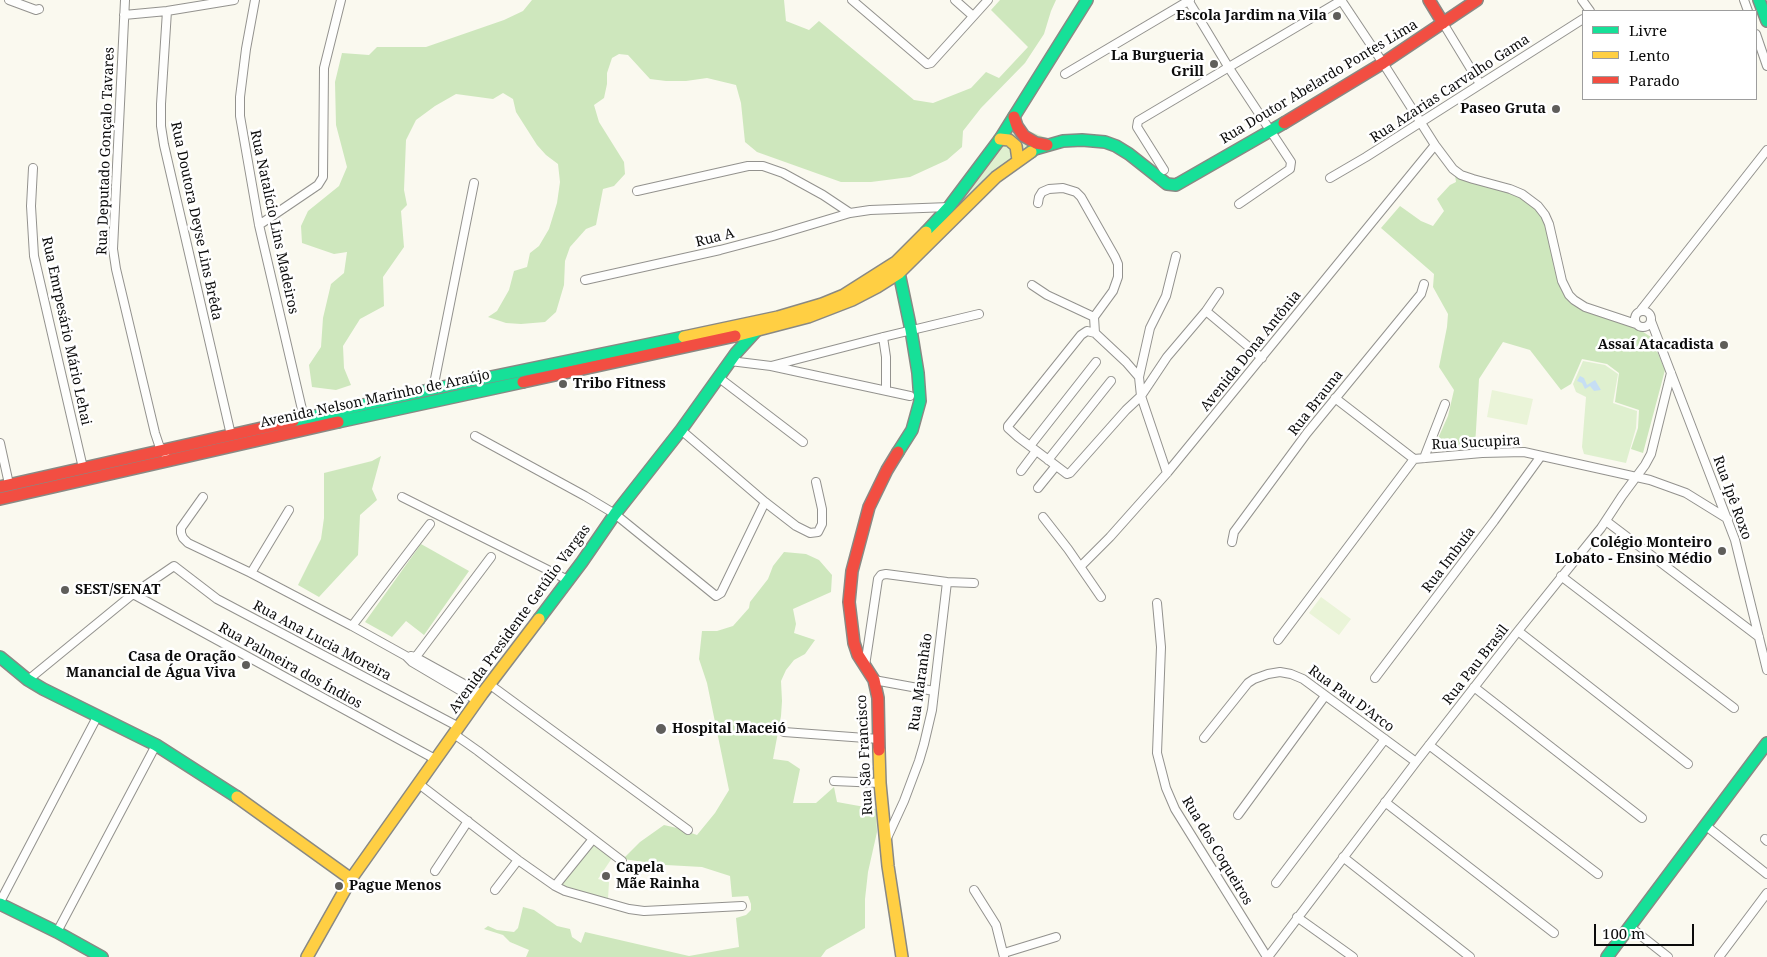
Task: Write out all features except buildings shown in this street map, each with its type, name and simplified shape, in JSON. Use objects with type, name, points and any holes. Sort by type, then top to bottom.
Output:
[{"type":"main road","points":[[897,267],[949,207],[1000,139],[1087,0]]},
{"type":"main road","points":[[1429,0],[1443,23]]},
{"type":"main road","name":"Rua Doutor Abelardo Pontes Lima","points":[[1047,145],[1082,140],[1096,140],[1111,144],[1129,154],[1156,177],[1173,186],[1179,184],[1271,131],[1383,62],[1478,0]]},
{"type":"main road","points":[[1759,0],[1767,21]]},
{"type":"main road","points":[[1014,117],[1017,126],[1024,136],[1036,143],[1047,145]]},
{"type":"main road","points":[[1000,139],[1009,140],[1016,146],[1018,160]]},
{"type":"main road","points":[[778,317],[822,304],[844,295],[897,267],[942,232],[974,197],[996,177],[1035,149],[1047,145]]},
{"type":"main road","name":"Avenida Nelson Marinho de Araújo","points":[[0,499],[165,455],[231,435],[304,418],[371,408],[433,389],[725,339],[808,317],[838,306],[876,287],[897,267]]},
{"type":"main road","name":"Rua São Francisco","points":[[897,267],[911,330],[920,393],[918,411],[912,430],[887,470],[869,507],[852,571],[849,602],[851,627],[858,654],[874,680],[879,708],[880,783],[888,866],[902,957]]},
{"type":"main road","name":"Avenida Nelson Marinho de Araújo","points":[[165,455],[371,408],[563,368],[778,317]]},
{"type":"main road","name":"Avenida Presidente Getúlio Vargas","points":[[307,957],[351,879],[489,684],[568,580],[615,514],[682,430],[733,357],[758,330],[778,317]]},
{"type":"main road","points":[[725,339],[732,345],[733,357]]},
{"type":"main road","points":[[5,486],[83,468],[165,455]]},
{"type":"main road","points":[[0,657],[28,680],[97,717],[156,745],[228,791],[351,879]]},
{"type":"main road","points":[[1608,957],[1767,743]]},
{"type":"main road","points":[[0,903],[102,957]]},
{"type":"street","points":[[8,0],[36,10],[39,9]]},
{"type":"street","name":"Rua Deputado Gonçalo Tavares","points":[[125,0],[113,249],[116,269],[153,424],[159,445],[165,455]]},
{"type":"street","points":[[124,15],[167,11],[234,0]]},
{"type":"street","name":"Rua Natalício Lins Madeiros","points":[[255,0],[246,49],[240,97],[240,116],[259,225],[304,418]]},
{"type":"street","points":[[259,225],[318,185],[323,177],[324,68],[341,0]]},
{"type":"street","points":[[852,0],[925,64],[928,64],[988,0]]},
{"type":"street","points":[[955,0],[973,16]]},
{"type":"street","points":[[1065,74],[1189,0],[1230,68],[1290,159],[1290,168],[1238,204]]},
{"type":"street","points":[[1164,170],[1136,125],[1138,121],[1230,68],[1341,0],[1383,62],[1435,145],[1453,169],[1461,175],[1522,194],[1538,206],[1549,224],[1560,277],[1569,295],[1585,307],[1613,316],[1638,322],[1651,321]]},
{"type":"street","name":"Rua Doutora Deyse Lins Brêda","points":[[167,11],[161,126],[231,435]]},
{"type":"street","name":"Rua Azarias Carvalho Gama","points":[[1330,178],[1582,20]]},
{"type":"street","points":[[1443,23],[1480,84]]},
{"type":"street","points":[[1757,37],[1767,66]]},
{"type":"street","name":"Avenida Dona Antônia","points":[[1081,566],[1110,537],[1167,473],[1435,145]]},
{"type":"street","points":[[1638,322],[1636,313],[1645,311],[1658,290],[1767,150]]},
{"type":"street","points":[[637,191],[748,166],[763,166],[783,172],[850,213]]},
{"type":"street","name":"Rua Emrpesário Mário Lehai","points":[[33,168],[31,206],[34,256],[83,468]]},
{"type":"street","points":[[433,389],[474,183]]},
{"type":"street","points":[[1038,203],[1042,192],[1049,189],[1064,188],[1076,192],[1081,197],[1115,257],[1118,264],[1118,276],[1112,291],[1094,317],[1095,333]]},
{"type":"street","name":"Rua A","points":[[585,280],[720,250],[850,213],[870,210],[949,207]]},
{"type":"street","points":[[925,209],[936,223]]},
{"type":"street","points":[[1167,473],[1141,396],[1139,377],[1150,328],[1162,305],[1176,256]]},
{"type":"street","name":"Rua Brauna","points":[[1232,542],[1234,532],[1335,398],[1421,294],[1424,284]]},
{"type":"street","points":[[1032,285],[1047,295],[1094,317]]},
{"type":"street","points":[[1139,377],[1095,333],[1087,331],[1081,335],[1008,428],[1055,467],[1067,474],[1070,473],[1126,410],[1141,396],[1167,357],[1220,292]]},
{"type":"street","points":[[1206,311],[1262,358]]},
{"type":"street","name":"Rua Ipê Roxo","points":[[1645,311],[1651,317],[1728,519],[1737,548],[1753,628]]},
{"type":"street","points":[[771,366],[980,314]]},
{"type":"street","name":"Rua Ipê Roxo","points":[[1638,322],[1658,339]]},
{"type":"street","points":[[883,337],[886,357],[886,390]]},
{"type":"street","points":[[733,357],[910,396]]},
{"type":"street","points":[[1020,471],[1033,449],[1096,362]]},
{"type":"street","name":"Rua Pau Brasil","points":[[1268,957],[1429,745],[1606,521],[1645,466],[1651,454],[1671,373]]},
{"type":"street","points":[[718,377],[803,442]]},
{"type":"street","points":[[1048,460],[1111,381]]},
{"type":"street","name":"Rua Sucupira","points":[[1335,398],[1414,459],[1524,452],[1657,482],[1686,493],[1728,519]]},
{"type":"street","points":[[1424,458],[1445,404]]},
{"type":"street","points":[[682,430],[765,502],[805,532],[814,533],[820,528],[822,518],[816,482]]},
{"type":"street","points":[[475,436],[615,514],[715,596],[721,593],[765,502]]},
{"type":"street","points":[[0,443],[5,486]]},
{"type":"street","name":"Rua Imbuía","points":[[1375,678],[1494,522],[1541,456]]},
{"type":"street","points":[[1278,640],[1414,459]]},
{"type":"street","points":[[1038,488],[1055,467]]},
{"type":"street","points":[[203,497],[181,528],[180,533],[188,543],[251,573],[352,626],[480,698]]},
{"type":"street","points":[[402,497],[568,580]]},
{"type":"street","points":[[251,573],[289,510]]},
{"type":"street","points":[[1043,517],[1102,597]]},
{"type":"street","points":[[1606,521],[1753,628],[1759,637],[1767,670]]},
{"type":"street","points":[[352,626],[430,524]]},
{"type":"street","points":[[411,658],[491,557]]},
{"type":"street","name":"Rua Ana Lucia Moreira","points":[[134,594],[171,567],[178,568],[190,580],[217,600],[456,731],[478,751],[622,861]]},
{"type":"street","points":[[865,668],[878,579],[881,575],[974,583]]},
{"type":"street","points":[[1561,576],[1734,708]]},
{"type":"street","name":"Rua Maranhão","points":[[886,838],[919,762],[932,710],[947,582]]},
{"type":"street","points":[[28,680],[134,594]]},
{"type":"street","name":"Rua Palmeira dos Índios","points":[[134,594],[436,759]]},
{"type":"street","name":"Rua dos Coqueiros","points":[[1157,603],[1161,647],[1157,753],[1166,788],[1175,809],[1268,957]]},
{"type":"street","points":[[1518,631],[1688,764]]},
{"type":"street","name":"Rua Pau D'Arco","points":[[1204,738],[1248,683],[1268,674],[1280,672],[1303,679],[1416,762]]},
{"type":"street","points":[[874,680],[934,691]]},
{"type":"street","points":[[489,684],[688,830]]},
{"type":"street","points":[[1474,687],[1642,818]]},
{"type":"street","points":[[1238,815],[1325,696]]},
{"type":"street","points":[[0,903],[97,717]]},
{"type":"street","points":[[784,732],[879,739]]},
{"type":"street","points":[[1276,883],[1385,739]]},
{"type":"street","points":[[57,932],[156,745]]},
{"type":"street","points":[[1429,745],[1598,874]]},
{"type":"street","points":[[834,781],[880,783]]},
{"type":"street","points":[[419,784],[518,860],[565,891],[629,909],[644,911],[742,906]]},
{"type":"street","points":[[1385,802],[1554,933]]},
{"type":"street","points":[[434,871],[468,821]]},
{"type":"street","points":[[1705,825],[1767,874]]},
{"type":"street","points":[[555,886],[593,839]]},
{"type":"street","points":[[1343,857],[1470,957]]},
{"type":"street","points":[[495,890],[518,860]]},
{"type":"street","points":[[974,890],[996,925],[1004,955],[1056,937]]},
{"type":"street","points":[[1719,957],[1767,893]]},
{"type":"street","points":[[1298,917],[1353,957]]},
{"type":"street","points":[[1630,927],[1668,957]]},
{"type":"green space","points":[[532,0],[784,0],[786,21],[809,30],[819,21],[914,100],[933,103],[971,88],[986,72],[999,78],[1028,47],[991,10],[1000,0],[1056,0],[1044,34],[1025,63],[981,108],[963,131],[962,147],[947,160],[910,177],[871,182],[841,182],[757,152],[745,142],[741,103],[736,85],[707,78],[686,81],[650,79],[628,55],[619,54],[612,58],[607,73],[604,98],[594,105],[599,122],[624,162],[625,174],[614,186],[603,189],[596,225],[586,229],[570,247],[565,261],[564,285],[556,312],[545,322],[506,323],[488,317],[497,311],[509,290],[514,271],[527,267],[530,253],[539,246],[549,229],[557,203],[560,182],[558,164],[537,145],[516,112],[513,99],[503,93],[493,99],[456,94],[416,120],[406,140],[404,190],[407,205],[401,211],[404,247],[383,277],[384,306],[360,319],[343,346],[344,368],[351,385],[336,390],[312,387],[309,365],[321,347],[323,318],[331,284],[344,273],[347,252],[334,254],[302,243],[301,226],[308,211],[339,186],[347,167],[336,125],[335,82],[342,53],[369,55],[377,47],[426,47],[504,20],[523,11]]},
{"type":"green space","points":[[1019,122],[1024,129],[1052,140],[959,207],[957,206],[1003,139]]},
{"type":"green space","points":[[1455,175],[1523,196],[1539,211],[1549,231],[1554,268],[1561,286],[1573,305],[1614,319],[1651,337],[1665,370],[1643,453],[1631,449],[1638,428],[1639,410],[1615,402],[1619,373],[1607,364],[1582,359],[1571,384],[1561,390],[1530,350],[1503,342],[1479,379],[1475,447],[1436,449],[1435,445],[1448,416],[1454,390],[1439,367],[1448,314],[1433,287],[1434,274],[1381,228],[1400,206],[1421,221],[1433,226],[1444,211],[1437,199],[1450,185],[1456,182]]},
{"type":"green space","points":[[1583,361],[1605,365],[1618,374],[1613,403],[1637,411],[1636,428],[1626,463],[1584,454],[1582,447],[1586,397],[1576,392],[1573,384]]},
{"type":"green space","points":[[1492,390],[1533,399],[1527,425],[1487,417]]},
{"type":"green space","points":[[381,456],[372,489],[377,500],[360,515],[358,555],[319,597],[298,585],[321,539],[324,518],[324,473],[372,461]]},
{"type":"green space","points":[[421,544],[469,571],[424,635],[406,621],[392,637],[365,622]]},
{"type":"green space","points":[[784,552],[806,554],[819,560],[832,575],[831,592],[793,609],[796,624],[794,633],[815,640],[805,654],[794,660],[786,670],[781,681],[781,716],[773,759],[788,761],[800,769],[793,803],[816,803],[834,787],[837,802],[876,809],[877,832],[868,872],[865,899],[865,928],[826,950],[821,957],[526,957],[529,950],[510,942],[503,935],[484,929],[488,926],[497,930],[514,932],[518,928],[523,907],[534,910],[557,926],[570,929],[572,937],[581,943],[585,932],[689,956],[739,947],[736,918],[746,915],[751,910],[751,904],[748,896],[732,897],[730,876],[702,867],[666,865],[623,859],[640,842],[664,825],[697,835],[715,813],[729,790],[707,683],[699,659],[702,631],[717,631],[733,626],[749,608],[750,602],[768,579],[773,566]]},
{"type":"green space","points":[[1321,597],[1351,619],[1339,635],[1309,613]]},
{"type":"green space","points":[[593,844],[612,858],[598,879],[609,882],[608,899],[559,885]]},
{"type":"water","points":[[1580,376],[1584,378],[1587,385],[1595,380],[1601,390],[1594,391],[1590,386],[1585,389],[1582,383],[1577,381]]},
{"type":"traffic: fast","points":[[926,232],[949,207],[1000,139],[1087,0]]},
{"type":"traffic: fast","points":[[1759,0],[1767,21]]},
{"type":"traffic: fast","points":[[1031,152],[1035,149],[1063,141],[1105,142],[1129,154],[1167,184],[1176,185],[1284,123]]},
{"type":"traffic: fast","points":[[898,268],[911,330],[918,373],[920,401],[912,430],[898,452]]},
{"type":"traffic: fast","points":[[539,619],[615,514],[681,430],[736,353],[757,330]]},
{"type":"traffic: fast","points":[[293,421],[433,389],[684,337]]},
{"type":"traffic: fast","points":[[338,422],[523,382]]},
{"type":"traffic: fast","points":[[0,657],[28,680],[43,689],[156,745],[237,797]]},
{"type":"traffic: fast","points":[[1607,957],[1767,743]]},
{"type":"traffic: fast","points":[[0,904],[102,957]]},
{"type":"traffic: slow","points":[[1000,139],[1009,140],[1016,146],[1018,160]]},
{"type":"traffic: slow","points":[[735,336],[808,317],[852,300],[877,287],[899,273],[996,177],[1031,152]]},
{"type":"traffic: slow","points":[[684,337],[778,317],[822,304],[844,295],[896,262],[926,232]]},
{"type":"traffic: slow","points":[[307,957],[351,879],[482,694],[539,619]]},
{"type":"traffic: slow","points":[[879,750],[880,783],[888,866],[902,957]]},
{"type":"traffic: slow","points":[[237,797],[351,879]]},
{"type":"traffic: jam","points":[[1429,0],[1443,23]]},
{"type":"traffic: jam","points":[[1284,123],[1383,63],[1477,0]]},
{"type":"traffic: jam","points":[[1014,117],[1017,126],[1024,136],[1036,143],[1047,145]]},
{"type":"traffic: jam","points":[[523,382],[735,336]]},
{"type":"traffic: jam","points":[[0,487],[293,421]]},
{"type":"traffic: jam","points":[[0,499],[338,422]]},
{"type":"traffic: jam","points":[[879,750],[878,698],[874,680],[858,655],[854,643],[849,602],[852,571],[869,507],[898,452]]},
{"type":"place","name":"Escola Jardim na Vila","points":[[1337,16]]},
{"type":"place","name":"La Burgueria Grill","points":[[1214,64]]},
{"type":"place","name":"Paseo Gruta","points":[[1556,109]]},
{"type":"place","name":"Assaí Atacadista","points":[[1724,345]]},
{"type":"place","name":"Tribo Fitness","points":[[563,384]]},
{"type":"place","name":"Colégio Monteiro Lobato - Ensino Médio","points":[[1722,551]]},
{"type":"place","name":"SEST/SENAT","points":[[65,590]]},
{"type":"place","name":"Casa de Oração Manancial de Água Viva","points":[[246,665]]},
{"type":"place","name":"Hospital Maceió","points":[[661,729]]},
{"type":"place","name":"Capela Mãe Rainha","points":[[606,876]]},
{"type":"place","name":"Pague Menos","points":[[339,886]]}]
